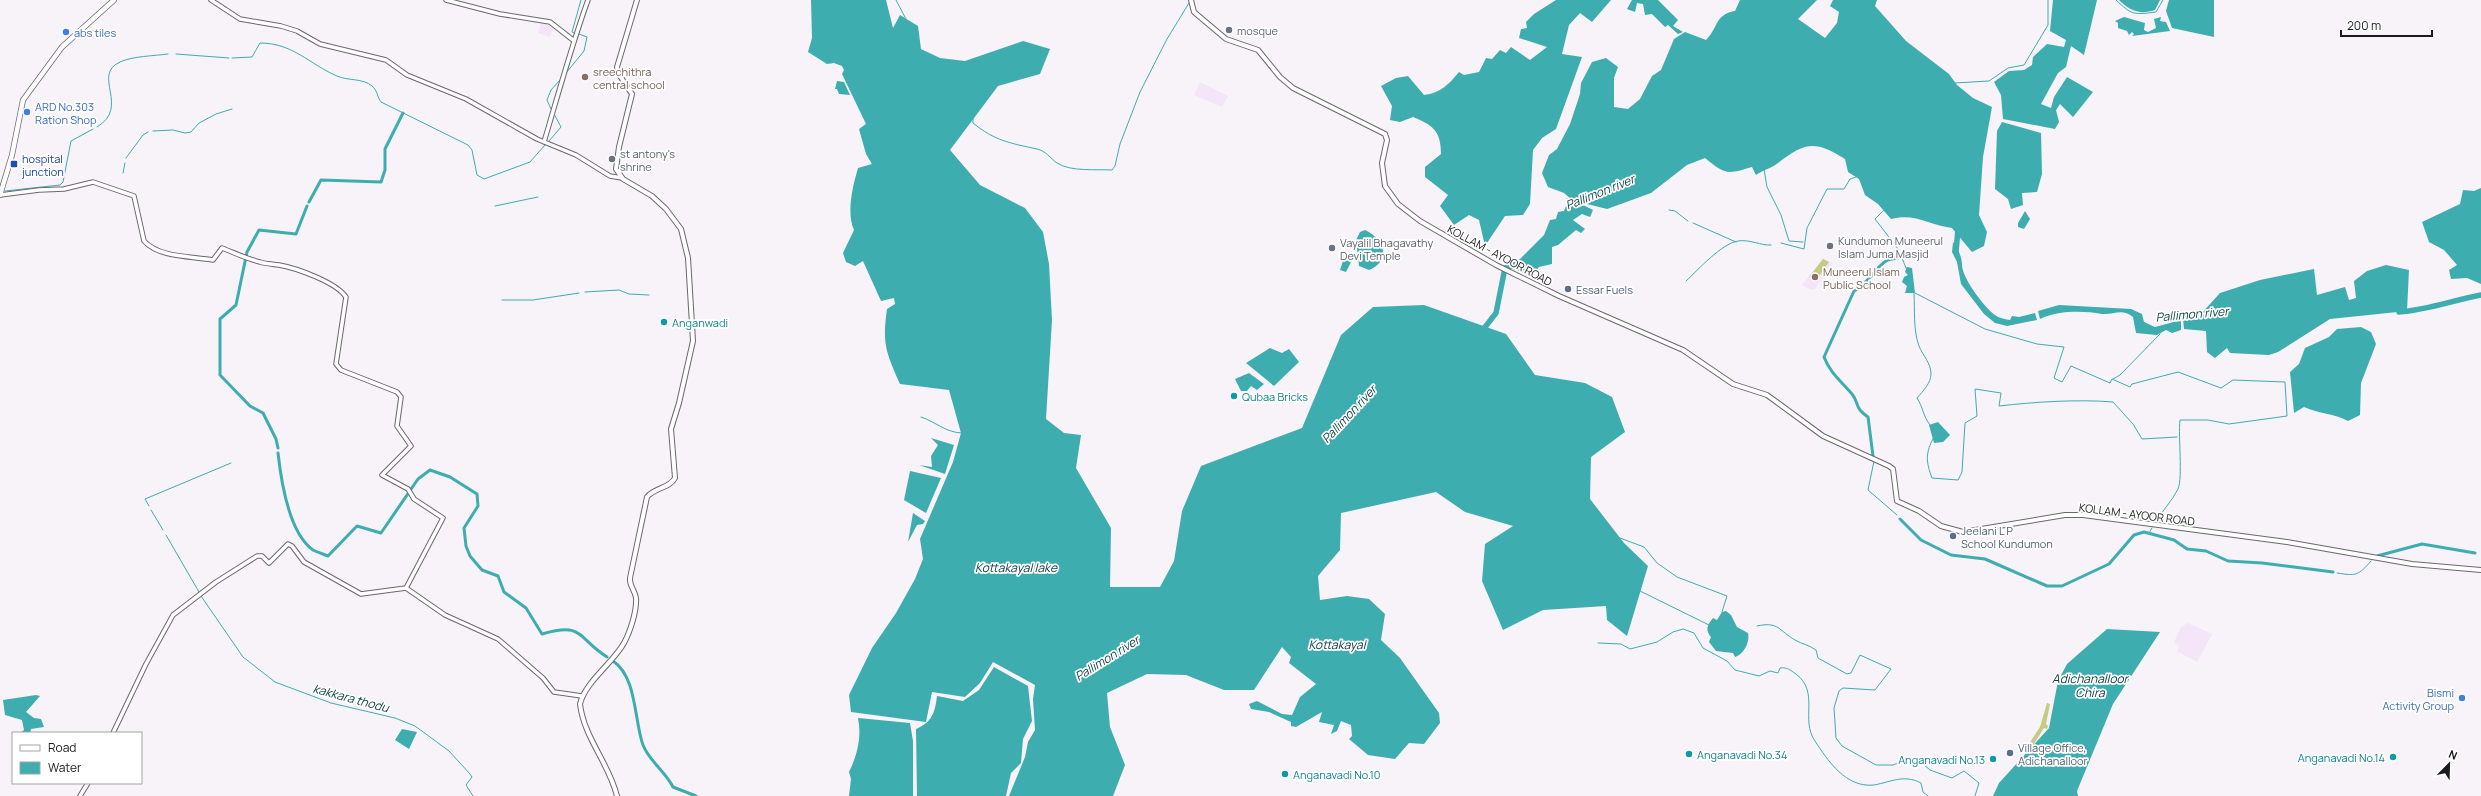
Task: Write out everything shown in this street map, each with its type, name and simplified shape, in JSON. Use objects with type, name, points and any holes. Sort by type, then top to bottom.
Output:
[{"type":"main road","points":[[0,195],[12,155],[23,100],[62,47],[114,0]]},
{"type":"main road","points":[[617,796],[605,765],[587,731],[581,709],[582,696],[621,648],[629,628],[636,598],[630,585],[630,578],[647,497],[674,480],[671,429],[680,403],[693,342],[690,279],[681,229],[661,204],[622,178],[616,169],[616,158],[632,94],[618,73],[617,67],[637,0]]},
{"type":"main road","name":"KOLLAM - AYOOR ROAD","points":[[1191,0],[1194,12],[1226,39],[1258,50],[1280,77],[1293,88],[1385,134],[1387,140],[1382,163],[1385,186],[1398,204],[1420,221],[1496,265],[1559,296],[1683,350],[1732,384],[1767,395],[1823,436],[1889,466],[1893,469],[1898,501],[1919,511],[1949,530],[1963,532],[2065,515],[2083,515],[2287,542],[2412,564],[2481,570]]},
{"type":"street","points":[[211,0],[240,19],[282,26],[297,31],[320,44],[386,60],[407,75],[466,100],[544,142],[576,155],[610,176],[622,178]]},
{"type":"street","points":[[446,0],[500,14],[550,22],[573,40]]},
{"type":"street","points":[[544,142],[567,70],[573,40],[588,0]]},
{"type":"street","points":[[0,195],[40,190],[64,189],[87,182],[100,183],[134,196],[144,241],[149,245],[177,257],[198,256],[213,260],[222,248],[262,263],[280,265],[297,271],[327,282],[340,290],[346,297],[336,364],[341,370],[397,392],[401,397],[397,426],[411,446],[382,475],[408,489],[414,499],[443,518],[406,588]]},
{"type":"street","points":[[113,732],[146,664],[173,615],[216,582],[257,556],[262,556],[269,563],[286,546],[290,544],[304,562],[361,594],[406,588],[445,615],[498,639],[543,678],[554,692],[582,696]]},
{"type":"street","points":[[80,796],[87,784]]},
{"type":"shaded area","points":[[541,23],[554,27],[550,37],[538,33]]},
{"type":"shaded area","points":[[1200,82],[1228,96],[1222,107],[1194,95]]},
{"type":"shaded area","name":"Muneerul Islam Public School","points":[[1823,258],[1833,263],[1814,290],[1802,285]]},
{"type":"shaded area","points":[[2188,623],[2212,634],[2197,662],[2177,651],[2179,646],[2174,642],[2181,627]]},
{"type":"green space","points":[[1823,259],[1829,262],[1816,281],[1809,277]]},
{"type":"green space","points":[[2047,703],[2050,704],[2046,724],[2048,726],[2047,729],[2044,728],[2030,750],[2027,747],[2040,727]]},
{"type":"water","name":"Kottakayal lake","points":[[811,0],[886,0],[893,28],[900,15],[918,26],[921,49],[940,58],[965,61],[1023,41],[1050,49],[1040,74],[998,86],[950,150],[980,185],[1025,208],[1043,232],[1049,264],[1052,320],[1046,419],[1064,433],[1081,435],[1076,468],[1111,528],[1110,587],[1160,587],[1174,561],[1182,511],[1201,466],[1302,428],[1341,335],[1373,307],[1424,305],[1506,334],[1535,375],[1585,383],[1612,397],[1625,432],[1591,457],[1590,499],[1624,543],[1648,566],[1627,636],[1607,620],[1606,606],[1543,610],[1503,630],[1482,581],[1485,544],[1513,526],[1465,512],[1436,492],[1341,513],[1340,550],[1318,576],[1320,600],[1347,596],[1369,599],[1385,614],[1381,640],[1400,658],[1439,713],[1440,723],[1424,744],[1409,743],[1395,759],[1368,755],[1349,739],[1352,736],[1351,725],[1341,721],[1337,731],[1331,734],[1334,725],[1319,722],[1322,712],[1296,727],[1291,726],[1291,722],[1269,712],[1251,709],[1249,704],[1257,701],[1282,714],[1292,715],[1300,697],[1316,684],[1289,663],[1291,657],[1282,647],[1254,690],[1224,690],[1186,675],[1147,674],[1107,693],[1110,727],[1125,765],[1113,796],[1009,796],[1025,757],[1028,742],[1035,730],[1033,699],[1035,685],[993,662],[980,683],[965,697],[932,692],[926,722],[851,712],[849,695],[872,648],[896,613],[915,579],[923,559],[920,539],[953,462],[961,433],[949,390],[900,384],[891,364],[885,340],[887,309],[895,304],[894,298],[881,301],[863,261],[855,266],[846,262],[843,253],[854,230],[850,207],[856,175],[858,168],[872,164],[866,154],[859,129],[866,124],[842,74],[844,70],[842,66],[834,63],[827,64],[808,52],[812,38]]},
{"type":"water","points":[[1556,0],[1611,0],[1592,22],[1580,13],[1569,25],[1562,54],[1582,57],[1556,129],[1542,138],[1533,150],[1530,204],[1523,215],[1505,216],[1485,246],[1479,220],[1469,215],[1454,225],[1440,206],[1448,195],[1425,177],[1425,167],[1441,154],[1441,146],[1437,134],[1431,126],[1413,117],[1400,122],[1390,120],[1392,106],[1381,86],[1396,78],[1408,76],[1424,95],[1430,94],[1444,87],[1459,72],[1464,75],[1479,72],[1486,58],[1492,59],[1500,50],[1506,53],[1511,47],[1530,60],[1547,47],[1519,38],[1521,29],[1527,28],[1526,22],[1534,14]]},
{"type":"water","points":[[1632,0],[1658,0],[1678,20],[1673,26],[1683,32],[1678,34],[1668,25],[1665,27],[1652,14],[1645,15],[1643,4],[1637,3],[1635,12],[1627,9]]},
{"type":"water","points":[[1740,0],[1817,0],[1798,19],[1825,38],[1837,23],[1839,12],[1830,6],[1833,0],[1877,0],[1875,6],[1906,41],[1949,74],[1957,85],[1973,98],[1992,107],[1983,157],[1979,215],[1987,232],[1984,246],[1972,252],[1952,228],[1915,218],[1908,217],[1891,219],[1878,204],[1865,195],[1859,179],[1848,172],[1845,159],[1818,146],[1810,146],[1803,147],[1787,156],[1776,165],[1756,175],[1752,167],[1726,172],[1705,158],[1687,165],[1651,193],[1607,209],[1575,201],[1593,210],[1590,217],[1582,214],[1573,220],[1585,229],[1581,233],[1576,230],[1558,245],[1552,247],[1552,264],[1539,267],[1531,276],[1506,266],[1520,259],[1544,235],[1550,220],[1556,219],[1558,212],[1564,211],[1568,201],[1566,198],[1573,201],[1564,193],[1548,187],[1542,173],[1549,155],[1557,149],[1570,124],[1580,94],[1581,83],[1592,62],[1606,58],[1618,67],[1614,78],[1614,107],[1628,109],[1640,99],[1652,76],[1661,70],[1674,39],[1685,32],[1706,40],[1723,15],[1735,11]]},
{"type":"water","points":[[2053,0],[2097,0],[2084,55],[2071,46],[2066,67],[2058,73],[2041,104],[2051,108],[2054,97],[2067,77],[2093,92],[2073,117],[2060,104],[2056,110],[2059,122],[2055,129],[2003,119],[2001,95],[1994,82],[2009,71],[2024,70],[2032,65],[2033,57],[2047,44],[2064,47],[2066,40],[2050,31]]},
{"type":"water","points":[[2119,0],[2160,0],[2155,10],[2140,12],[2127,7]]},
{"type":"water","points":[[2169,0],[2214,0],[2214,37],[2172,28],[2166,11]]},
{"type":"water","points":[[2124,17],[2145,23],[2144,30],[2148,32],[2156,28],[2154,19],[2161,17],[2160,21],[2166,22],[2170,31],[2132,36],[2134,34],[2132,32],[2129,35],[2127,31],[2118,28],[2118,23],[2115,21]]},
{"type":"water","points":[[837,81],[844,82],[850,95],[839,94],[837,89],[835,89]]},
{"type":"water","points":[[2002,122],[2041,133],[2042,174],[2037,192],[2022,193],[2023,205],[2011,209],[2008,199],[1995,189],[1997,131]]},
{"type":"water","points":[[2481,188],[2481,284],[2467,278],[2451,279],[2449,270],[2457,265],[2444,250],[2429,242],[2422,222],[2460,204],[2463,190],[2474,191]]},
{"type":"water","points":[[2025,211],[2030,219],[2024,229],[2018,227],[2018,223]]},
{"type":"water","points":[[1365,230],[1377,238],[1383,249],[1381,261],[1369,270],[1359,266],[1356,240],[1360,232]]},
{"type":"water","points":[[1953,242],[1960,254],[1963,271],[1970,285],[1980,300],[1995,315],[2010,320],[2012,316],[2019,317],[2035,313],[2037,320],[2007,326],[1995,323],[1984,314],[1961,284],[1957,262],[1952,252]]},
{"type":"water","points":[[1353,253],[1355,254],[1346,272],[1340,270],[1343,261]]},
{"type":"water","points":[[2386,265],[2409,270],[2407,311],[2330,319],[2278,352],[2269,355],[2230,353],[2227,348],[2215,358],[2207,352],[2206,331],[2184,329],[2183,319],[2201,314],[2220,293],[2260,280],[2314,269],[2317,295],[2345,287],[2349,300],[2356,298],[2354,281],[2367,271]]},
{"type":"water","points":[[1907,267],[1912,268],[1915,293],[1905,293],[1907,286],[1902,282],[1904,277],[1908,275],[1905,272]]},
{"type":"water","points":[[2059,305],[2131,309],[2142,314],[2144,322],[2155,327],[2181,320],[2181,330],[2172,333],[2166,330],[2157,335],[2136,333],[2133,317],[2122,312],[2102,314],[2071,312],[2055,314],[2040,319],[2038,311]]},
{"type":"water","points":[[2361,327],[2371,332],[2376,344],[2361,383],[2360,415],[2348,421],[2337,416],[2304,407],[2294,413],[2290,372],[2299,364],[2305,348],[2329,337],[2337,329]]},
{"type":"water","points":[[1270,348],[1282,353],[1289,349],[1299,362],[1274,386],[1246,363]]},
{"type":"water","points":[[1249,373],[1264,384],[1257,390],[1251,386],[1247,391],[1241,391],[1235,379]]},
{"type":"water","points":[[1938,422],[1950,435],[1943,442],[1934,443],[1929,425]]},
{"type":"water","points":[[931,438],[954,445],[945,474],[919,465],[932,467],[931,456],[938,445]]},
{"type":"water","points":[[910,471],[941,478],[926,513],[904,500]]},
{"type":"water","points":[[913,513],[925,521],[923,524],[917,525],[908,542]]},
{"type":"water","points":[[1726,611],[1731,615],[1737,627],[1748,633],[1746,647],[1735,657],[1733,653],[1716,651],[1709,642],[1711,637],[1707,630],[1709,623],[1713,618],[1717,620],[1722,612]]},
{"type":"water","name":"Adichanalloor Chira","points":[[2107,629],[2160,632],[2113,704],[2077,791],[2078,796],[1993,796],[1999,783],[2049,728],[2058,681],[2067,664]]},
{"type":"water","points":[[994,667],[1028,686],[1032,721],[1023,739],[1021,763],[1011,773],[1006,796],[917,796],[916,729],[926,723],[932,716],[937,696],[963,701],[979,690]]},
{"type":"water","points":[[36,695],[40,696],[26,712],[34,718],[41,719],[44,727],[31,729],[30,732],[21,732],[24,730],[22,720],[5,715],[3,700]]},
{"type":"water","points":[[858,718],[910,723],[913,741],[913,796],[849,796],[851,779],[849,772],[859,739]]},
{"type":"water","points":[[402,729],[417,732],[409,749],[395,740]]},
{"type":"waterway","points":[[576,34],[572,32],[581,0]]},
{"type":"waterway","points":[[896,0],[906,19]]},
{"type":"waterway","points":[[1955,83],[1989,81],[2008,68],[2024,65],[2048,25],[2048,0]]},
{"type":"waterway","points":[[2116,0],[2133,13],[2142,14],[2156,12],[2163,0]]},
{"type":"waterway","points":[[973,117],[973,123],[988,134],[1011,143],[1040,150],[1063,166],[1084,170],[1112,170],[1115,166],[1120,144],[1140,92],[1167,39],[1189,3]]},
{"type":"waterway","points":[[566,73],[584,51],[587,37],[579,34]]},
{"type":"waterway","points":[[232,58],[252,57],[260,43],[272,44],[291,50],[337,76],[368,83],[375,90],[381,102],[468,145],[472,150],[477,175],[484,179],[530,162],[545,145]]},
{"type":"waterway","points":[[97,127],[107,119],[111,110],[112,101],[109,75],[112,68],[120,62],[131,58],[168,54]]},
{"type":"waterway","points":[[176,54],[229,58]]},
{"type":"waterway","points":[[551,109],[547,100],[551,90],[560,80]]},
{"type":"waterway","points":[[153,131],[173,130],[185,133],[191,132],[199,123],[216,114],[232,109]]},
{"type":"waterway","points":[[309,202],[321,180],[381,182],[385,170],[385,149],[403,113]]},
{"type":"waterway","points":[[549,141],[561,127],[554,114]]},
{"type":"waterway","points":[[5,191],[60,185],[63,182],[71,141],[93,129]]},
{"type":"waterway","points":[[126,158],[143,135],[148,132]]},
{"type":"waterway","points":[[123,173],[125,163]]},
{"type":"waterway","points":[[1764,169],[1767,187],[1781,215],[1789,241],[1803,242]]},
{"type":"waterway","points":[[1781,243],[1804,249],[1807,228],[1827,189],[1844,189],[1850,179],[1856,177]]},
{"type":"waterway","points":[[495,206],[538,197]]},
{"type":"waterway","points":[[278,448],[276,439],[263,413],[250,406],[220,375],[220,319],[236,305],[247,252],[259,230],[296,234],[307,206]]},
{"type":"waterway","points":[[1669,210],[1675,211],[1688,221]]},
{"type":"waterway","points":[[1884,210],[1875,219],[1898,249],[1907,270]]},
{"type":"waterway","points":[[1693,223],[1736,242]]},
{"type":"waterway","name":"Pallimon river","points":[[1956,252],[1958,229]]},
{"type":"waterway","points":[[1686,281],[1710,258],[1731,243],[1742,241],[1771,245]]},
{"type":"waterway","points":[[1873,456],[1868,417],[1858,408],[1854,397],[1826,363],[1824,357],[1854,291],[1863,285],[1886,261],[1889,259],[1902,257]]},
{"type":"waterway","name":"Pallimon river","points":[[1482,331],[1496,313],[1505,268],[1516,265]]},
{"type":"waterway","points":[[585,292],[619,290],[629,294],[649,295]]},
{"type":"waterway","points":[[502,300],[533,300],[579,293]]},
{"type":"waterway","points":[[1914,293],[1917,340],[1931,370],[1931,377],[1928,384],[1917,398],[1930,425]]},
{"type":"waterway","points":[[1915,293],[1985,329],[2037,344],[2064,347],[2054,378],[2062,382],[2071,366],[2110,383],[2112,379],[2130,387],[2132,384],[2178,372],[2221,388],[2233,380],[2285,382],[2287,416],[2229,424],[2208,420],[2180,420],[2180,476],[2178,489],[2155,523]]},
{"type":"waterway","name":"Pallimon river","points":[[2399,312],[2420,309],[2481,295]]},
{"type":"waterway","points":[[2113,379],[2120,375],[2160,334]]},
{"type":"waterway","points":[[1934,437],[1929,448],[1927,458],[1932,478],[1958,480],[1962,472],[1965,423],[1977,416],[1975,389],[2001,393],[1999,406],[2056,401],[2113,402],[2133,424],[2142,439],[2177,437]]},
{"type":"waterway","points":[[921,417],[945,429],[961,433]]},
{"type":"waterway","points":[[278,453],[281,477],[292,519],[305,542],[313,550],[328,556],[357,526],[381,533],[418,479],[430,470],[450,477],[477,494],[478,506],[464,528],[466,546],[470,556],[482,570],[498,576],[504,592],[526,608],[542,634],[566,630],[573,631],[579,634],[607,657]]},
{"type":"waterway","points":[[1874,461],[1868,490],[1897,515]]},
{"type":"waterway","name":"kakkara thodu","points":[[149,506],[145,499],[231,463]]},
{"type":"waterway","name":"kakkara thodu","points":[[151,510],[163,530]]},
{"type":"waterway","points":[[1900,519],[1921,540],[1951,555],[1985,559],[2047,586],[2062,586],[2109,564],[2134,535],[2144,532],[2174,540],[2187,549],[2206,551],[2228,561],[2262,563],[2333,572]]},
{"type":"waterway","points":[[2149,533],[2152,528]]},
{"type":"waterway","name":"kakkara thodu","points":[[166,535],[199,592]]},
{"type":"waterway","points":[[1620,538],[1644,547],[1657,563],[1677,577],[1727,596],[1722,612]]},
{"type":"waterway","points":[[2377,556],[2422,544],[2475,553]]},
{"type":"waterway","points":[[2337,573],[2356,574],[2363,570],[2371,561]]},
{"type":"waterway","points":[[1640,591],[1709,625]]},
{"type":"waterway","name":"kakkara thodu","points":[[201,596],[243,657],[275,682],[331,703],[395,718],[415,726],[449,751],[470,774],[472,777],[466,785],[473,796]]},
{"type":"waterway","points":[[1757,626],[1770,625],[1778,628],[1795,640],[1816,650],[1818,658],[1847,674],[1851,673],[1860,655],[1891,669],[1875,690],[1843,688],[1839,691],[1834,708],[1836,738],[1842,746],[1876,765],[1893,765],[1903,761],[1922,763],[1930,770],[1952,778],[1964,771],[1979,783],[1975,796]]},
{"type":"waterway","points":[[1598,643],[1621,644],[1630,649],[1657,642],[1673,632],[1683,629],[1694,633],[1703,648],[1727,661],[1735,670],[1759,676],[1770,671],[1778,673],[1780,668],[1788,669],[1803,681],[1807,689],[1811,733],[1826,757],[1839,772],[1846,778],[1864,785],[1874,785],[1903,779],[1915,780],[1921,783],[1923,792],[1928,796]]},
{"type":"waterway","points":[[613,661],[621,668],[627,677],[634,700],[640,735],[646,751],[673,787],[696,796]]},
{"type":"place","name":"mosque","points":[[1229,30]]},
{"type":"place","name":"abs tiles","points":[[66,32]]},
{"type":"place","name":"sreechithra central school","points":[[585,77]]},
{"type":"place","name":"ARD No.303 Ration Shop","points":[[27,112]]},
{"type":"place","name":"st antony's shrine","points":[[612,159]]},
{"type":"place","name":"hospital junction","points":[[14,164]]},
{"type":"place","name":"Kundumon Muneerul Islam Juma Masjid","points":[[1830,246]]},
{"type":"place","name":"Vayalil Bhagavathy Devi Temple","points":[[1332,248]]},
{"type":"place","name":"Muneerul Islam Public School","points":[[1815,277]]},
{"type":"place","name":"Essar Fuels","points":[[1568,289]]},
{"type":"place","name":"Anganwadi","points":[[664,322]]},
{"type":"place","name":"Qubaa Bricks","points":[[1234,396]]},
{"type":"place","name":"Jeelani L P School Kundumon","points":[[1953,536]]},
{"type":"place","name":"Bismi Activity Group","points":[[2462,698]]},
{"type":"place","name":"Village Office, Adichanalloor","points":[[2010,753]]},
{"type":"place","name":"Anganavadi No.34","points":[[1689,754]]},
{"type":"place","name":"Anganavadi No.14","points":[[2393,757]]},
{"type":"place","name":"Anganavadi No.13","points":[[1993,759]]},
{"type":"place","name":"Anganavadi No.10","points":[[1285,774]]},
{"type":"water label","name":"Kottakayal","points":[[1337,644]]}]
